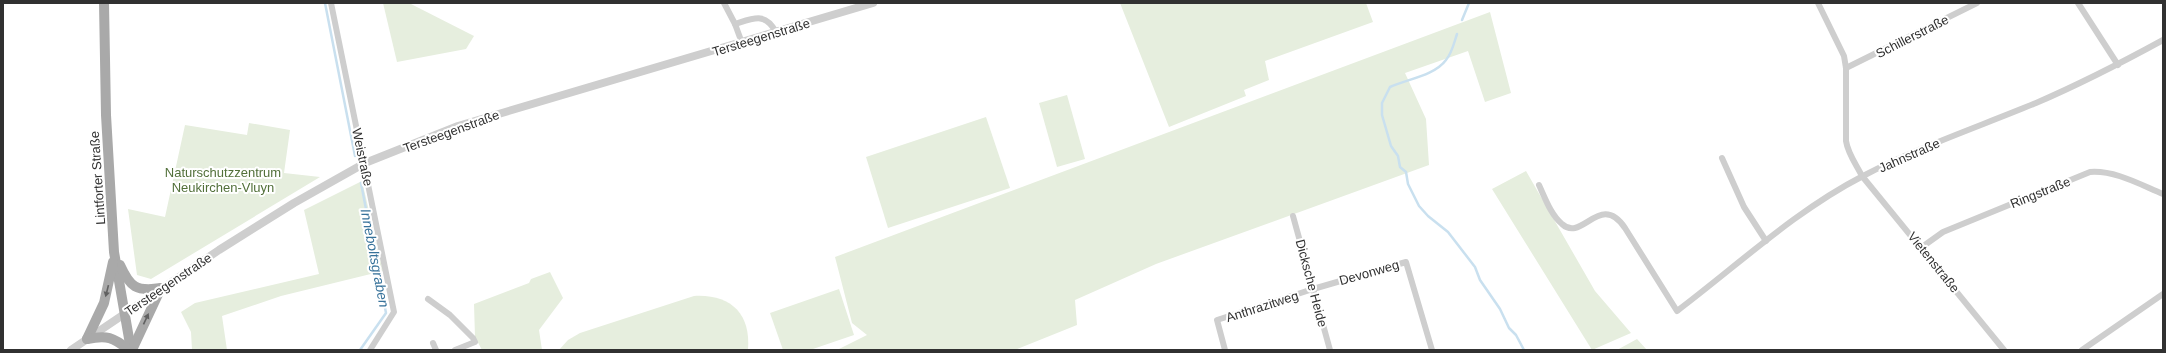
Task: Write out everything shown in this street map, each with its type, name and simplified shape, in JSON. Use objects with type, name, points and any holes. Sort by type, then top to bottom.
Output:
[{"type":"main road","name":"Lintforter Straße","points":[[104,3],[106,115],[114,252],[130,350]]},
{"type":"main road","points":[[114,252],[127,281],[132,285],[144,290],[161,288]]},
{"type":"main road","points":[[87,339],[104,303],[114,252]]},
{"type":"main road","points":[[87,339],[100,336],[110,337],[130,350],[161,288]]},
{"type":"street","name":"Weistraße","points":[[331,3],[365,163],[394,312],[370,350]]},
{"type":"street","points":[[724,3],[735,24],[742,43]]},
{"type":"street","name":"Tersteegenstraße","points":[[71,350],[123,313],[294,203],[365,163],[458,126],[873,3]]},
{"type":"street","points":[[1818,3],[1844,56],[1846,68],[1846,141],[1848,150],[1862,176]]},
{"type":"street","name":"Schillerstraße","points":[[1846,68],[1977,3]]},
{"type":"street","points":[[2078,3],[2118,65]]},
{"type":"street","points":[[735,24],[761,18],[770,22],[776,32]]},
{"type":"street","name":"Jahnstraße","points":[[1539,185],[1554,214],[1562,224],[1568,228],[1580,227],[1594,217],[1602,214],[1615,217],[1625,228],[1677,310],[1806,212],[1862,176],[1940,141],[2038,102],[2118,65],[2163,40]]},
{"type":"street","points":[[1722,158],[1744,207],[1766,241]]},
{"type":"street","name":"Ringstraße","points":[[1922,247],[1942,232],[2090,172],[2106,173],[2163,194]]},
{"type":"street","name":"Vietenstraße","points":[[1862,176],[1922,247],[2004,350]]},
{"type":"street","name":"Dicksche Heide","points":[[1293,216],[1330,350]]},
{"type":"street","name":"Devonweg","points":[[1313,289],[1406,262],[1432,350]]},
{"type":"street","name":"Anthrazitweg","points":[[1225,350],[1217,320],[1313,289]]},
{"type":"street","points":[[2082,350],[2163,294]]},
{"type":"street","points":[[428,299],[450,315],[473,338],[475,342],[455,350]]},
{"type":"street","points":[[433,343],[436,350]]},
{"type":"green space","points":[[383,3],[409,3],[474,36],[466,49],[397,62]]},
{"type":"green space","points":[[1120,3],[1366,3],[1373,22],[1265,61],[1269,80],[1244,90],[1246,96],[1169,127]]},
{"type":"green space","points":[[1490,12],[1511,93],[1485,102],[1468,51],[1405,73],[1426,119],[1429,165],[1156,264],[1075,300],[1077,325],[1015,350],[837,350],[867,335],[852,323],[835,257]]},
{"type":"green space","points":[[1067,95],[1085,159],[1057,167],[1039,103]]},
{"type":"green space","points":[[986,117],[1010,188],[888,228],[866,157]]},
{"type":"green space","name":"Naturschutzzentrum Neukirchen-Vluyn","points":[[249,123],[290,130],[284,173],[320,177],[151,279],[137,275],[128,209],[165,217],[185,125],[247,135]]},
{"type":"green space","points":[[1526,171],[1595,291],[1631,333],[1592,350],[1492,189]]},
{"type":"green space","points":[[362,181],[383,271],[281,296],[222,316],[227,350],[192,350],[191,332],[181,312],[195,303],[319,274],[304,210]]},
{"type":"green space","points":[[550,272],[563,298],[539,330],[542,350],[482,350],[475,337],[474,304],[529,283],[531,279]]},
{"type":"green space","points":[[839,289],[854,335],[810,350],[783,350],[770,313]]},
{"type":"green space","points":[[694,296],[718,298],[728,302],[736,308],[742,316],[746,326],[748,350],[559,350],[568,340],[580,333]]},
{"type":"green space","points":[[1637,339],[1647,350],[1617,350]]},
{"type":"waterway","name":"Inneboltsgraben","points":[[325,3],[355,156]]},
{"type":"waterway","points":[[1462,20],[1469,3]]},
{"type":"waterway","points":[[1457,34],[1450,54],[1435,70],[1390,87],[1382,103],[1382,115],[1391,146],[1398,156],[1400,167],[1406,172],[1408,184],[1419,206],[1428,216],[1448,232],[1475,267],[1480,280],[1500,309],[1509,328],[1516,335],[1524,350]]},
{"type":"waterway","name":"Inneboltsgraben","points":[[360,350],[386,313],[361,183]]}]
